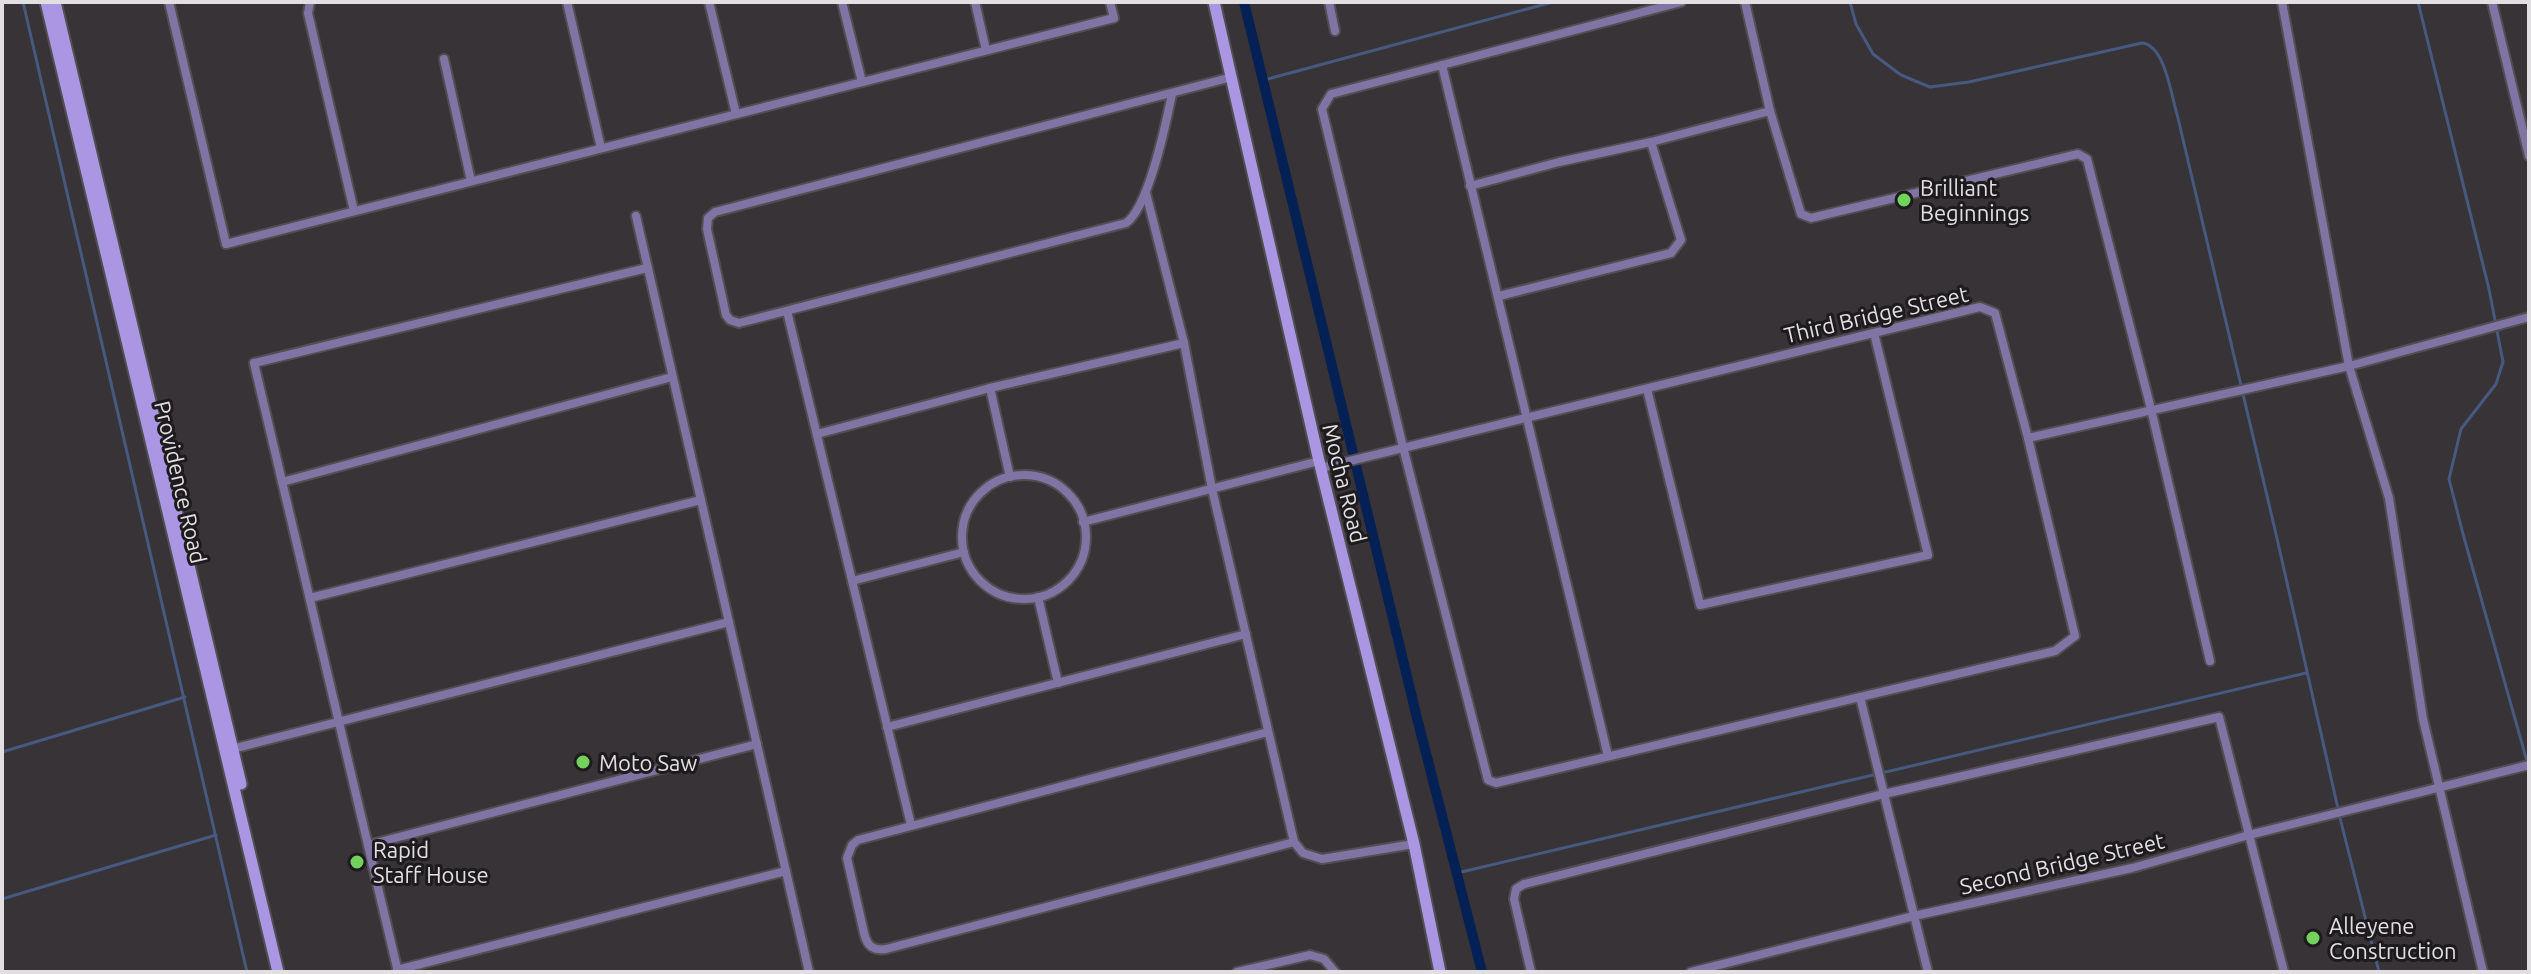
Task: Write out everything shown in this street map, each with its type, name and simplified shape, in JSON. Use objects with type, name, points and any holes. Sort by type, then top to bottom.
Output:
[{"type":"street","name":"Providence Road","points":[[46,2],[278,972]]},
{"type":"street","name":"Providence Road","points":[[55,2],[285,972]]},
{"type":"street","points":[[169,2],[226,244],[1114,18],[1110,2]]},
{"type":"street","points":[[310,2],[308,13],[354,211]]},
{"type":"street","points":[[567,2],[601,148]]},
{"type":"street","points":[[709,2],[736,114]]},
{"type":"street","points":[[842,2],[862,82]]},
{"type":"street","points":[[975,2],[986,50]]},
{"type":"street","name":"Mocha Road","points":[[1214,2],[1320,465],[1414,844],[1440,972]]},
{"type":"street","points":[[1329,2],[1335,31]]},
{"type":"street","points":[[1681,2],[1331,94],[1322,109],[1403,447],[1488,780],[1496,783],[1860,697],[1928,972]]},
{"type":"street","points":[[1745,2],[1770,111],[1801,214],[1811,218],[2078,154],[2087,159],[2151,409],[2210,661]]},
{"type":"street","points":[[2282,2],[2349,366],[2389,498],[2423,719],[2483,972]]},
{"type":"street","points":[[2492,2],[2526,133],[2529,156]]},
{"type":"street","points":[[444,59],[471,181]]},
{"type":"street","points":[[1442,65],[1608,756]]},
{"type":"street","points":[[1172,94],[1146,192],[1138,212],[1126,223],[739,323],[726,315],[707,229],[706,222],[711,214],[1232,77]]},
{"type":"street","points":[[1470,186],[1770,111]]},
{"type":"street","points":[[1499,296],[1671,253],[1681,240],[1651,142]]},
{"type":"street","points":[[1146,192],[1184,343],[1212,489],[1294,842],[1303,853],[1322,859],[1414,844]]},
{"type":"street","points":[[636,216],[809,972]]},
{"type":"street","points":[[647,268],[254,363],[398,971],[786,871]]},
{"type":"street","name":"Third Bridge Street","points":[[1083,522],[1980,307],[1995,313],[2075,636],[2055,651],[1860,697]]},
{"type":"street","points":[[787,311],[911,825]]},
{"type":"street","points":[[2028,438],[2349,366],[2529,317]]},
{"type":"street","points":[[1647,389],[1700,605],[1928,555],[1874,333]]},
{"type":"street","points":[[817,434],[990,388],[1184,343]]},
{"type":"street","points":[[282,482],[672,377]]},
{"type":"street","points":[[990,388],[1010,477]]},
{"type":"street","points":[[1029,475],[1056,484],[1076,504],[1083,522],[1084,551],[1076,569],[1064,584],[1038,597],[1010,597],[992,590],[972,570],[964,552],[962,532],[971,504],[992,484],[1010,477],[1029,475]]},
{"type":"street","points":[[310,598],[701,500]]},
{"type":"street","points":[[852,581],[964,552]]},
{"type":"street","points":[[1038,597],[1058,683]]},
{"type":"street","points":[[232,749],[729,622]]},
{"type":"street","points":[[887,727],[1246,634]]},
{"type":"street","points":[[1531,972],[1514,899],[1516,889],[1524,884],[1884,794],[2219,717],[2284,972]]},
{"type":"street","points":[[1268,732],[858,840],[847,858],[866,943],[878,950],[1294,842]]},
{"type":"street","points":[[368,845],[757,744]]},
{"type":"street","name":"Second Bridge Street","points":[[1691,972],[1914,916],[2132,868],[2249,835],[2529,765]]},
{"type":"street","points":[[1237,972],[1310,955],[1324,959],[1335,972]]},
{"type":"waterway","points":[[23,2],[247,972]]},
{"type":"waterway","points":[[1244,2],[1417,718],[1482,972]]},
{"type":"waterway","points":[[1264,80],[1553,2]]},
{"type":"waterway","points":[[1850,2],[1856,24],[1873,54],[1901,75],[1930,87],[1969,82],[2142,43],[2150,46],[2162,61],[2379,972]]},
{"type":"waterway","points":[[2418,2],[2489,289],[2503,362],[2496,384],[2461,429],[2449,479],[2528,765]]},
{"type":"waterway","points":[[1457,873],[2306,673]]},
{"type":"waterway","points":[[2,752],[185,697]]},
{"type":"waterway","points":[[2,899],[216,835]]},
{"type":"place","name":"Brilliant Beginnings","points":[[1904,200]]},
{"type":"place","name":"Moto Saw","points":[[583,762]]},
{"type":"place","name":"Rapid Staff House","points":[[357,862]]},
{"type":"place","name":"Alleyene Construction","points":[[2313,938]]}]
